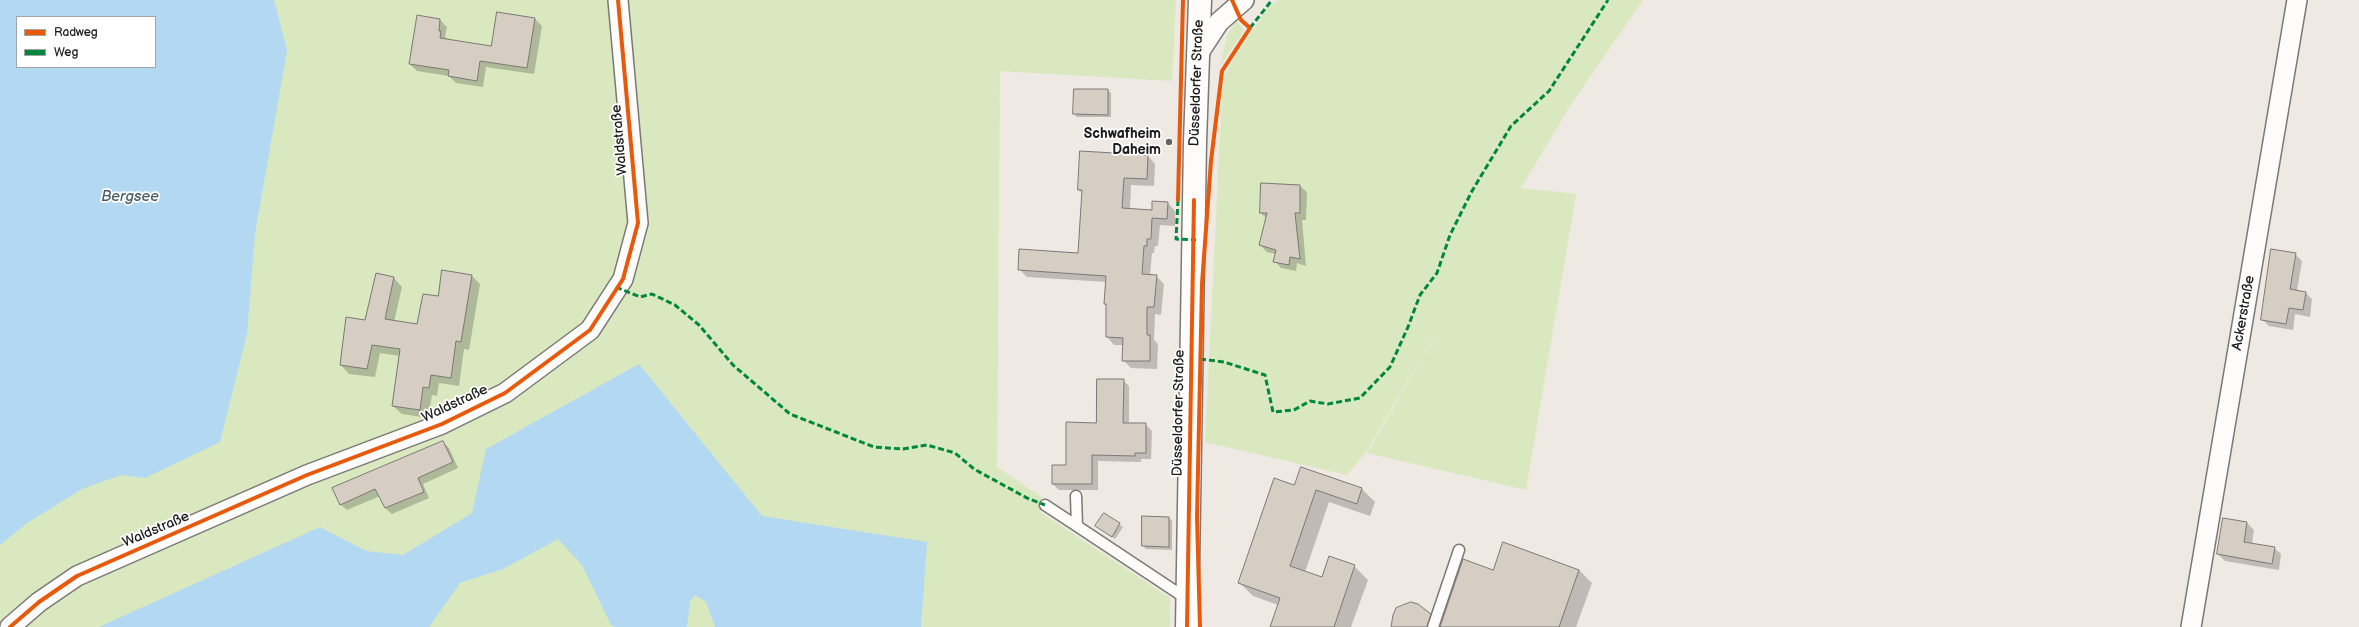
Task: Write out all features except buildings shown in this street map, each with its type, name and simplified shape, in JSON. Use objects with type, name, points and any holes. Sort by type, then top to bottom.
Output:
[{"type":"main road","name":"Düsseldorfer Straße","points":[[1187,627],[1200,0]]},
{"type":"street","name":"Waldstraße","points":[[10,627],[39,602],[77,576],[307,475],[442,424],[505,393],[590,330],[623,279],[638,222],[618,0]]},
{"type":"street","points":[[1198,54],[1219,22],[1244,0]]},
{"type":"street","name":"Ackerstraße","points":[[2191,627],[2297,0]]},
{"type":"lane","points":[[1076,496],[1077,526]]},
{"type":"lane","points":[[1046,505],[1187,599]]},
{"type":"lane","points":[[1433,627],[1459,550]]},
{"type":"green space","points":[[0,0],[1176,0],[1172,81],[1000,71],[997,467],[1046,500],[1040,512],[1170,598],[1170,627],[0,627]]},
{"type":"green space","points":[[1279,0],[1643,0],[1572,103],[1521,188],[1576,194],[1526,490],[1367,453],[1456,300],[1366,452],[1347,475],[1205,442],[1222,94],[1226,73],[1238,52],[1270,5]]},
{"type":"green space","points":[[1236,20],[1244,30],[1220,66],[1227,36]]},
{"type":"water","name":"Bergsee","points":[[0,0],[274,0],[287,50],[255,234],[247,334],[220,442],[145,478],[121,475],[82,489],[27,523],[0,545]]},
{"type":"water","points":[[639,364],[762,516],[927,542],[921,627],[715,627],[706,602],[695,595],[690,601],[687,627],[616,627],[611,625],[582,565],[558,539],[503,569],[460,583],[429,627],[99,627],[320,527],[366,551],[403,555],[472,513],[486,449]]},
{"type":"marked path","points":[[1250,28],[1272,0]]},
{"type":"marked path","points":[[1200,359],[1224,362],[1265,375],[1273,412],[1294,410],[1310,401],[1328,404],[1360,398],[1390,367],[1408,327],[1420,295],[1437,273],[1450,235],[1472,191],[1511,126],[1549,91],[1608,0]]},
{"type":"marked path","points":[[1178,200],[1176,239],[1196,240]]},
{"type":"marked path","points":[[616,287],[640,297],[652,294],[675,305],[699,325],[733,365],[790,414],[874,447],[903,449],[927,445],[955,453],[974,469],[1027,498],[1045,505]]},
{"type":"cycle path","points":[[10,627],[39,602],[77,576],[307,475],[442,424],[505,393],[590,330],[623,279],[638,223],[618,0]]},
{"type":"cycle path","points":[[1178,200],[1183,0]]},
{"type":"cycle path","points":[[1200,627],[1197,517],[1202,284],[1211,161],[1222,71],[1250,28],[1241,20],[1232,0]]},
{"type":"cycle path","points":[[1187,627],[1194,200]]},
{"type":"place","name":"Schwafheim Daheim","points":[[1169,142]]}]
